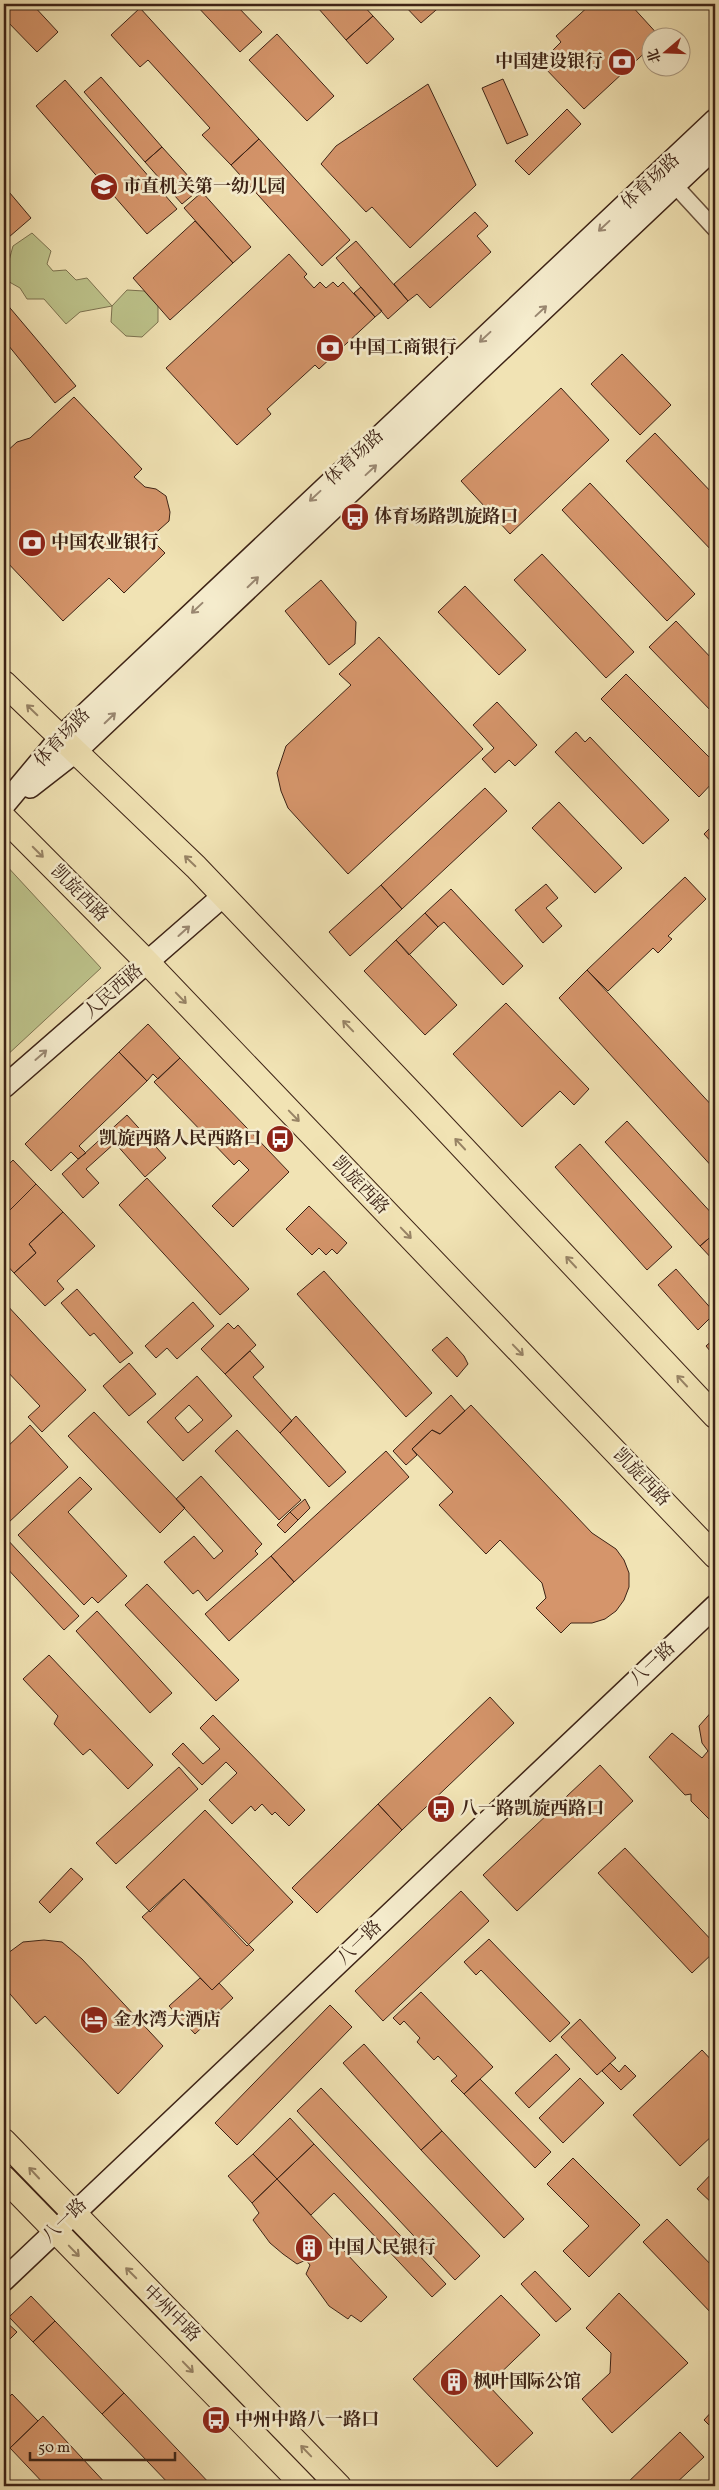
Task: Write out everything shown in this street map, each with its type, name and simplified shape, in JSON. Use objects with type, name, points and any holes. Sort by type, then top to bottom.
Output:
[{"type":"main road","points":[[4,683],[196,867],[416,1097],[715,1416]]},
{"type":"main road","name":"凯旋西路","points":[[4,818],[148,963],[715,1556]]},
{"type":"main road","name":"中州中路","points":[[4,2141],[339,2486]]},
{"type":"main road","name":"中州中路","points":[[4,2178],[304,2486]]},
{"type":"street","name":"体育场路","points":[[4,806],[668,178],[715,120]]},
{"type":"street","name":"体育场路","points":[[668,178],[715,147]]},
{"type":"street","points":[[668,178],[715,229]]},
{"type":"street","name":"人民西路","points":[[4,1087],[223,896]]},
{"type":"street","name":"八一路","points":[[69,2210],[715,1588]]},
{"type":"street","name":"八一路","points":[[4,2262],[69,2210],[715,1606]]},
{"type":"street","name":"八一路","points":[[4,2280],[50,2227]]},
{"type":"green space","points":[[32,233],[51,251],[47,264],[53,271],[66,270],[76,280],[87,278],[112,306],[80,312],[66,324],[44,299],[27,299],[20,288],[4,279],[13,246]]},
{"type":"green space","points":[[127,290],[144,291],[158,306],[158,322],[142,337],[126,336],[111,322],[112,306]]},
{"type":"green space","points":[[4,863],[101,968],[4,1058]]},
{"type":"building","points":[[4,4],[32,4],[58,32],[37,52],[4,18]]},
{"type":"building","points":[[195,4],[235,4],[262,32],[240,52]]},
{"type":"building","points":[[323,4],[362,4],[373,16],[346,40],[318,8]]},
{"type":"building","points":[[403,4],[443,4],[421,23]]},
{"type":"building","points":[[591,4],[630,4],[652,28],[642,28],[642,55],[584,109],[544,67],[556,57],[551,52],[561,42],[556,36]]},
{"type":"building","points":[[140,8],[259,139],[231,165],[202,135],[210,128],[148,60],[140,67],[111,35]]},
{"type":"building","points":[[373,16],[394,39],[367,64],[346,40]]},
{"type":"building","points":[[277,34],[334,96],[307,121],[249,60]]},
{"type":"building","points":[[101,77],[162,147],[145,162],[84,92]]},
{"type":"building","points":[[503,79],[528,135],[507,144],[482,88]]},
{"type":"building","points":[[65,80],[177,209],[147,234],[36,106]]},
{"type":"building","points":[[428,84],[476,185],[410,248],[372,207],[366,212],[321,164],[336,146]]},
{"type":"building","points":[[567,109],[581,124],[529,175],[515,161]]},
{"type":"building","points":[[259,139],[350,240],[322,266],[231,165]]},
{"type":"building","points":[[162,147],[200,189],[182,204],[145,162]]},
{"type":"building","points":[[4,186],[31,218],[9,237],[4,231]]},
{"type":"building","points":[[202,192],[251,247],[233,263],[184,208]]},
{"type":"building","points":[[475,212],[488,226],[477,236],[491,252],[430,308],[417,294],[408,301],[394,284]]},
{"type":"building","points":[[195,221],[233,263],[170,320],[133,278]]},
{"type":"building","points":[[356,241],[408,301],[388,319],[336,258]]},
{"type":"building","points":[[289,254],[307,274],[304,277],[314,288],[320,282],[326,288],[333,282],[338,287],[343,282],[375,317],[319,369],[315,365],[267,409],[271,414],[237,445],[166,368]]},
{"type":"building","points":[[361,287],[382,311],[375,317],[354,293]]},
{"type":"building","points":[[5,302],[76,386],[55,403],[4,340]]},
{"type":"building","points":[[622,354],[671,405],[640,435],[591,384]]},
{"type":"building","points":[[561,388],[609,440],[510,534],[461,481]]},
{"type":"building","points":[[74,397],[142,469],[134,477],[145,487],[156,489],[166,496],[170,512],[169,521],[150,538],[165,553],[124,593],[109,578],[63,621],[4,559],[4,454],[17,442],[30,438]]},
{"type":"building","points":[[655,433],[715,496],[715,554],[626,461]]},
{"type":"building","points":[[590,483],[695,594],[667,621],[562,510]]},
{"type":"building","points":[[542,554],[634,652],[606,678],[514,580]]},
{"type":"building","points":[[321,580],[356,622],[355,644],[329,665],[285,611]]},
{"type":"building","points":[[465,586],[526,650],[499,675],[438,612]]},
{"type":"building","points":[[676,621],[715,662],[715,715],[649,647]]},
{"type":"building","points":[[379,637],[483,749],[348,874],[288,808],[281,791],[277,773],[286,746],[351,685],[339,674]]},
{"type":"building","points":[[626,674],[715,763],[715,780],[699,797],[601,699]]},
{"type":"building","points":[[497,702],[537,745],[515,766],[509,760],[495,773],[482,759],[494,748],[473,725]]},
{"type":"building","points":[[576,732],[585,742],[590,737],[669,820],[643,844],[555,752]]},
{"type":"building","points":[[485,788],[507,811],[402,909],[381,885]]},
{"type":"building","points":[[559,802],[622,868],[595,893],[532,828]]},
{"type":"building","points":[[715,823],[715,846],[704,834]]},
{"type":"building","points":[[685,877],[706,899],[668,936],[672,939],[658,953],[653,948],[608,991],[587,970]]},
{"type":"building","points":[[546,884],[558,898],[546,908],[562,926],[543,943],[515,910]]},
{"type":"building","points":[[381,885],[402,909],[350,956],[329,932]]},
{"type":"building","points":[[451,889],[523,966],[503,985],[444,922],[438,927],[425,913]]},
{"type":"building","points":[[425,913],[438,927],[409,955],[396,940]]},
{"type":"building","points":[[396,940],[457,1005],[425,1035],[364,971]]},
{"type":"building","points":[[587,970],[715,1109],[715,1170],[559,998]]},
{"type":"building","points":[[506,1003],[589,1089],[574,1105],[560,1091],[522,1127],[453,1054]]},
{"type":"building","points":[[148,1024],[180,1058],[158,1079],[153,1074],[147,1081],[119,1052]]},
{"type":"building","points":[[119,1052],[147,1081],[79,1146],[86,1153],[78,1159],[71,1152],[51,1171],[25,1144]]},
{"type":"building","points":[[180,1058],[289,1172],[233,1227],[212,1206],[249,1170],[239,1160],[234,1165],[154,1082]]},
{"type":"building","points":[[127,1115],[166,1158],[145,1177],[115,1143],[86,1169],[99,1183],[83,1198],[62,1174]]},
{"type":"building","points":[[627,1121],[715,1217],[715,1233],[700,1246],[605,1142]]},
{"type":"building","points":[[580,1144],[672,1247],[647,1270],[555,1167]]},
{"type":"building","points":[[13,1160],[36,1184],[4,1216],[4,1169]]},
{"type":"building","points":[[147,1178],[249,1289],[220,1315],[119,1205]]},
{"type":"building","points":[[36,1184],[63,1212],[29,1244],[36,1253],[14,1273],[4,1262],[4,1216]]},
{"type":"building","points":[[309,1206],[347,1243],[337,1254],[332,1249],[326,1255],[319,1248],[312,1255],[286,1229]]},
{"type":"building","points":[[63,1212],[95,1246],[57,1281],[64,1289],[45,1306],[14,1273],[36,1253],[29,1244]]},
{"type":"building","points":[[715,1233],[715,1262],[700,1246]]},
{"type":"building","points":[[676,1269],[715,1313],[698,1330],[658,1285]]},
{"type":"building","points":[[324,1271],[432,1393],[406,1417],[297,1294]]},
{"type":"building","points":[[77,1289],[133,1353],[120,1363],[94,1333],[90,1336],[61,1303]]},
{"type":"building","points":[[4,1302],[86,1390],[42,1432],[28,1417],[40,1406],[4,1368]]},
{"type":"building","points":[[193,1302],[214,1326],[177,1359],[167,1348],[156,1358],[145,1346]]},
{"type":"building","points":[[228,1323],[234,1329],[238,1325],[256,1345],[225,1374],[201,1349]]},
{"type":"building","points":[[447,1337],[464,1356],[468,1364],[457,1377],[432,1350]]},
{"type":"building","points":[[715,1338],[715,1357],[706,1346]]},
{"type":"building","points":[[250,1351],[264,1367],[253,1377],[292,1421],[280,1433],[225,1374]]},
{"type":"building","points":[[129,1363],[156,1394],[129,1416],[103,1386]]},
{"type":"building","points":[[197,1376],[232,1416],[183,1461],[147,1422]],"holes":[[[189,1405],[203,1420],[188,1433],[175,1418]]]},
{"type":"building","points":[[451,1395],[465,1411],[440,1434],[432,1430],[412,1449],[417,1455],[406,1465],[393,1451]]},
{"type":"building","points":[[471,1405],[592,1533],[616,1549],[624,1560],[629,1573],[629,1587],[624,1600],[616,1611],[605,1619],[592,1623],[571,1623],[561,1633],[536,1608],[546,1598],[542,1583],[500,1540],[486,1554],[439,1505],[453,1492],[412,1449],[432,1430],[440,1434]]},
{"type":"building","points":[[94,1412],[185,1508],[160,1533],[68,1436]]},
{"type":"building","points":[[296,1416],[346,1472],[329,1487],[280,1433]]},
{"type":"building","points":[[30,1425],[68,1467],[8,1523],[4,1519],[4,1450]]},
{"type":"building","points":[[237,1430],[301,1500],[279,1520],[215,1451]]},
{"type":"building","points":[[386,1451],[409,1477],[294,1582],[271,1556]]},
{"type":"building","points":[[201,1476],[262,1544],[255,1551],[258,1554],[207,1601],[198,1590],[193,1594],[164,1562],[194,1536],[214,1559],[223,1551],[176,1499]]},
{"type":"building","points":[[80,1477],[92,1489],[68,1512],[127,1576],[98,1603],[92,1597],[84,1605],[18,1535]]},
{"type":"building","points":[[305,1499],[310,1508],[298,1520],[290,1512]]},
{"type":"building","points":[[290,1512],[298,1520],[285,1533],[277,1525]]},
{"type":"building","points":[[4,1536],[79,1616],[64,1630],[4,1565]]},
{"type":"building","points":[[271,1556],[294,1582],[229,1641],[205,1614]]},
{"type":"building","points":[[147,1584],[239,1680],[216,1701],[125,1605]]},
{"type":"building","points":[[97,1611],[172,1693],[150,1713],[76,1631]]},
{"type":"building","points":[[49,1655],[153,1765],[128,1789],[90,1749],[83,1755],[54,1724],[58,1716],[23,1679]]},
{"type":"building","points":[[490,1697],[514,1723],[402,1830],[378,1804]]},
{"type":"building","points":[[714,1709],[715,1825],[691,1801],[691,1794],[685,1795],[649,1757],[672,1733],[702,1758],[708,1751],[702,1743],[699,1726]]},
{"type":"building","points":[[213,1715],[305,1810],[289,1826],[275,1812],[272,1815],[262,1804],[255,1811],[251,1806],[232,1824],[209,1800],[237,1773],[226,1762],[202,1785],[172,1754],[183,1743],[203,1764],[220,1749],[200,1728]]},
{"type":"building","points":[[600,1765],[633,1801],[517,1911],[483,1875]]},
{"type":"building","points":[[179,1767],[198,1789],[116,1864],[96,1843]]},
{"type":"building","points":[[378,1804],[402,1830],[317,1913],[292,1888]]},
{"type":"building","points":[[205,1810],[293,1902],[247,1946],[184,1879],[150,1912],[126,1887]]},
{"type":"building","points":[[625,1848],[715,1944],[715,1951],[692,1973],[598,1873]]},
{"type":"building","points":[[71,1868],[83,1879],[50,1913],[39,1902]]},
{"type":"building","points":[[184,1879],[254,1950],[212,1990],[142,1917]]},
{"type":"building","points":[[461,1891],[489,1921],[383,2021],[355,1991]]},
{"type":"building","points":[[489,1939],[570,2023],[550,2042],[481,1970],[476,1975],[464,1962]]},
{"type":"building","name":"金水湾大酒店","points":[[44,1940],[62,1942],[82,1959],[163,2046],[118,2094],[45,2016],[36,2024],[4,1987],[4,1956],[23,1942]]},
{"type":"building","points":[[200,1978],[212,1990],[219,1983],[233,1998],[195,2034],[169,2006]]},
{"type":"building","points":[[421,1992],[493,2067],[464,2094],[451,2081],[457,2076],[438,2056],[434,2060],[417,2042],[420,2038],[404,2021],[400,2025],[393,2018]]},
{"type":"building","points":[[330,2005],[352,2027],[237,2145],[215,2123]]},
{"type":"building","points":[[580,2019],[616,2058],[597,2075],[561,2037]]},
{"type":"building","points":[[364,2044],[442,2131],[421,2150],[343,2063]]},
{"type":"building","points":[[702,2050],[715,2064],[715,2133],[680,2166],[633,2115]]},
{"type":"building","points":[[556,2054],[570,2069],[529,2108],[515,2093]]},
{"type":"building","points":[[610,2063],[619,2072],[625,2065],[636,2076],[621,2090],[602,2071]]},
{"type":"building","points":[[580,2078],[604,2103],[563,2143],[539,2118]]},
{"type":"building","points":[[480,2079],[551,2152],[535,2168],[464,2094]]},
{"type":"building","points":[[321,2088],[480,2256],[455,2280],[297,2111]]},
{"type":"building","points":[[290,2118],[314,2144],[277,2179],[253,2154]]},
{"type":"building","points":[[442,2131],[524,2219],[504,2238],[421,2150]]},
{"type":"building","points":[[314,2144],[446,2284],[432,2297],[334,2193],[311,2215],[277,2179]]},
{"type":"building","points":[[253,2154],[277,2179],[252,2203],[228,2176]]},
{"type":"building","points":[[573,2158],[640,2225],[589,2277],[563,2251],[589,2226],[547,2184]]},
{"type":"building","points":[[715,2170],[715,2206],[697,2189]]},
{"type":"building","name":"中国人民银行","points":[[277,2179],[387,2297],[361,2322],[351,2315],[348,2319],[329,2306],[306,2274],[310,2265],[306,2260],[297,2264],[283,2254],[270,2243],[253,2220],[259,2213],[252,2203]]},
{"type":"building","points":[[667,2219],[715,2269],[715,2317],[643,2242]]},
{"type":"building","points":[[535,2271],[571,2309],[556,2322],[521,2284]]},
{"type":"building","points":[[619,2293],[688,2363],[612,2433],[582,2399],[610,2373],[611,2353],[586,2328]]},
{"type":"building","name":"枫叶国际公馆","points":[[501,2295],[540,2335],[488,2385],[533,2433],[497,2467],[413,2379]]},
{"type":"building","points":[[31,2296],[55,2321],[33,2342],[9,2317]]},
{"type":"building","points":[[4,2320],[17,2332],[4,2345]]},
{"type":"building","points":[[55,2321],[124,2393],[102,2414],[33,2342]]},
{"type":"building","points":[[124,2393],[212,2486],[171,2486],[102,2414]]},
{"type":"building","points":[[12,2394],[38,2421],[10,2448],[4,2441],[4,2402]]},
{"type":"building","points":[[715,2408],[715,2431],[704,2420]]},
{"type":"building","points":[[43,2416],[108,2486],[46,2486],[10,2448]]},
{"type":"building","points":[[680,2432],[704,2457],[673,2486],[624,2486]]},
{"type":"place","name":"中国建设银行","points":[[622,62]]},
{"type":"place","name":"市直机关第一幼儿园","points":[[104,187]]},
{"type":"place","name":"中国工商银行","points":[[330,348]]},
{"type":"place","name":"体育场路凯旋路口","points":[[355,517]]},
{"type":"place","name":"中国农业银行","points":[[32,543]]},
{"type":"place","name":"凯旋西路人民西路口","points":[[280,1139]]},
{"type":"place","name":"八一路凯旋西路口","points":[[441,1809]]},
{"type":"place","name":"金水湾大酒店","points":[[94,2020]]},
{"type":"place","name":"中国人民银行","points":[[309,2248]]},
{"type":"place","name":"枫叶国际公馆","points":[[454,2382]]},
{"type":"place","name":"中州中路八一路口","points":[[216,2420]]}]
